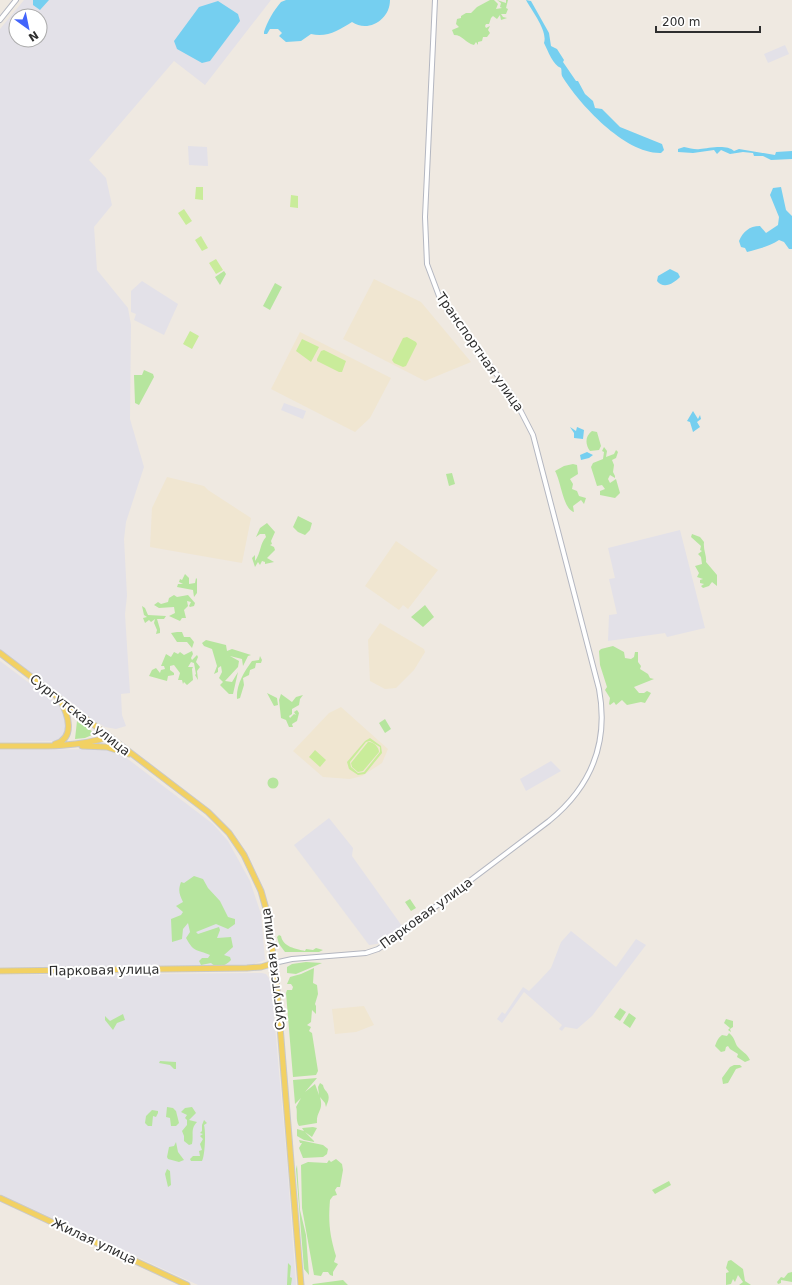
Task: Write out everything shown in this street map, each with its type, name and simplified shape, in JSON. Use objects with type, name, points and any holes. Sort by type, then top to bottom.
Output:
[{"type":"main road","name":"Сургутская улица","points":[[0,653],[208,812],[234,839],[249,864],[264,898],[274,963],[301,1285]]},
{"type":"main road","points":[[48,745],[62,741],[68,730],[66,712],[59,698]]},
{"type":"main road","points":[[59,746],[89,743],[109,737]]},
{"type":"main road","points":[[0,746],[48,745],[107,747],[135,757]]},
{"type":"main road","name":"Парковая улица","points":[[0,971],[247,968],[274,963]]},
{"type":"main road","name":"Жилая улица","points":[[0,1198],[187,1285]]},
{"type":"street","points":[[0,20],[16,0]]},
{"type":"street","name":"Транспортная улица","points":[[435,0],[425,217],[427,268],[442,302],[514,398],[527,422],[535,442],[600,694],[602,730],[600,746],[592,766]]},
{"type":"street","name":"Парковая улица","points":[[274,963],[292,959],[366,953],[384,945],[556,816],[577,793],[592,766]]},
{"type":"shaded area","points":[[24,0],[271,0],[205,85],[174,61],[89,160],[106,178],[112,205],[94,227],[97,270],[128,308],[131,325],[130,419],[144,467],[126,522],[124,539],[127,596],[125,614],[130,693],[121,694],[122,715],[126,726],[116,729],[105,727],[91,719],[0,649],[0,29],[8,19],[8,48],[48,48],[48,8],[17,8]]},
{"type":"shaded area","points":[[785,45],[789,54],[768,63],[764,54]]},
{"type":"shaded area","points":[[188,146],[207,147],[208,166],[189,165]]},
{"type":"shaded area","points":[[374,279],[421,302],[471,362],[425,381],[343,339]]},
{"type":"shaded area","points":[[142,281],[178,304],[164,335],[134,320],[136,314],[131,312],[131,291]]},
{"type":"shaded area","points":[[300,332],[391,378],[370,418],[355,432],[271,389]]},
{"type":"shaded area","points":[[284,403],[306,411],[303,419],[281,410]]},
{"type":"shaded area","points":[[167,477],[204,486],[251,518],[242,563],[150,547],[152,508]]},
{"type":"shaded area","points":[[680,530],[705,628],[667,637],[665,633],[608,641],[609,615],[617,614],[609,579],[615,578],[608,548]]},
{"type":"shaded area","points":[[396,541],[438,570],[408,609],[403,605],[399,610],[365,586]]},
{"type":"shaded area","points":[[380,623],[424,649],[425,652],[414,670],[396,688],[385,689],[370,681],[368,640]]},
{"type":"shaded area","points":[[0,661],[60,706],[65,717],[65,728],[63,735],[56,741],[0,742]]},
{"type":"shaded area","points":[[341,707],[388,749],[382,763],[362,776],[350,779],[323,777],[293,751],[329,713]]},
{"type":"shaded area","points":[[105,749],[120,753],[213,824],[228,841],[250,881],[261,914],[265,960],[251,965],[0,967],[0,750]]},
{"type":"shaded area","points":[[551,761],[561,771],[526,791],[520,779]]},
{"type":"shaded area","points":[[329,818],[353,848],[352,856],[402,926],[377,944],[369,945],[294,845]]},
{"type":"shaded area","points":[[571,931],[616,967],[636,939],[646,945],[592,1016],[577,1029],[565,1027],[562,1031],[559,1029],[562,1025],[524,992],[502,1023],[497,1019],[502,1012],[505,1014],[523,987],[529,991],[551,968],[561,942]]},
{"type":"shaded area","points":[[266,974],[271,981],[296,1285],[198,1285],[0,1194],[0,975]]},
{"type":"shaded area","points":[[364,1006],[374,1025],[356,1032],[335,1034],[332,1009]]},
{"type":"green space","points":[[490,0],[494,0],[498,4],[496,9],[502,8],[500,7],[501,3],[497,0],[506,3],[506,0],[508,0],[506,8],[508,9],[506,14],[501,14],[503,17],[507,18],[501,20],[500,15],[497,19],[493,16],[489,24],[486,24],[485,26],[486,28],[490,26],[488,30],[490,33],[487,37],[483,37],[482,41],[478,42],[478,45],[476,42],[474,45],[468,43],[460,36],[454,35],[452,30],[459,27],[456,24],[457,19],[461,18],[461,16],[466,13],[471,13],[477,7]]},
{"type":"green space","points":[[196,187],[203,187],[203,200],[195,199]]},
{"type":"green space","points":[[291,195],[298,196],[298,208],[290,207]]},
{"type":"green space","points":[[184,209],[192,221],[186,225],[178,213]]},
{"type":"green space","points":[[201,236],[208,248],[202,251],[195,240]]},
{"type":"green space","points":[[216,259],[223,270],[216,274],[209,263]]},
{"type":"green space","points":[[224,271],[226,274],[220,285],[215,277]]},
{"type":"green space","points":[[275,283],[282,287],[270,310],[263,306]]},
{"type":"green space","points":[[190,331],[199,336],[192,349],[183,344]]},
{"type":"green space","points":[[407,337],[417,344],[406,366],[403,367],[394,363],[392,360],[403,338]]},
{"type":"green space","points":[[302,339],[319,347],[311,362],[296,351]]},
{"type":"green space","points":[[324,350],[346,361],[342,372],[339,372],[317,361],[321,351]]},
{"type":"green space","points":[[144,370],[153,374],[154,377],[139,405],[135,403],[134,375],[142,375]]},
{"type":"green space","points":[[592,431],[597,432],[601,446],[599,450],[590,451],[587,446],[586,440]]},
{"type":"green space","points":[[604,447],[607,451],[606,457],[614,454],[616,450],[618,452],[616,458],[612,460],[615,478],[610,475],[608,479],[610,483],[616,479],[620,493],[615,498],[600,495],[600,491],[605,489],[602,485],[597,486],[591,467],[593,463],[603,459],[604,452],[602,451]]},
{"type":"green space","points":[[573,464],[577,465],[578,474],[570,479],[573,484],[572,489],[577,491],[579,496],[586,498],[584,504],[581,500],[573,506],[574,512],[567,506],[555,471],[564,466]]},
{"type":"green space","points":[[452,473],[455,484],[449,486],[446,474]]},
{"type":"green space","points":[[298,516],[312,523],[310,530],[305,535],[298,532],[293,527]]},
{"type":"green space","points":[[267,523],[275,532],[271,541],[272,544],[270,545],[274,547],[275,550],[267,558],[274,562],[265,564],[265,562],[262,561],[260,565],[258,562],[255,567],[252,558],[255,555],[255,561],[266,537],[265,534],[260,534],[256,537],[260,528]]},
{"type":"green space","points":[[692,534],[700,537],[704,542],[706,562],[717,575],[717,586],[712,582],[709,586],[703,588],[701,586],[704,584],[700,583],[700,580],[703,579],[697,577],[699,573],[695,566],[702,564],[701,557],[698,554],[702,551],[700,550],[701,546],[691,537]]},
{"type":"green space","points":[[185,574],[189,578],[189,584],[195,583],[196,578],[197,579],[197,593],[194,597],[193,590],[177,587],[178,584],[183,584],[179,582]]},
{"type":"green space","points":[[174,595],[177,597],[188,595],[195,603],[194,606],[190,607],[191,602],[187,601],[188,606],[184,610],[186,618],[182,618],[180,621],[169,616],[175,613],[174,607],[159,608],[154,605],[158,602],[161,604],[168,602],[169,598]]},
{"type":"green space","points":[[425,605],[434,617],[423,627],[411,617]]},
{"type":"green space","points":[[142,606],[145,608],[148,615],[166,616],[164,619],[157,619],[160,633],[156,634],[157,630],[154,623],[155,619],[151,622],[149,620],[145,623],[143,618],[147,617],[144,615]]},
{"type":"green space","points":[[182,632],[184,637],[190,637],[194,642],[192,648],[187,642],[177,642],[171,633]]},
{"type":"green space","points":[[206,640],[226,645],[227,651],[232,649],[251,655],[248,656],[243,666],[242,659],[230,656],[239,661],[238,667],[225,681],[232,682],[238,672],[233,694],[229,694],[220,685],[223,682],[219,678],[222,672],[221,666],[218,668],[218,672],[214,674],[217,666],[212,649],[204,646],[202,643]]},
{"type":"green space","points":[[613,646],[624,652],[625,658],[631,659],[634,657],[635,652],[638,652],[638,662],[641,666],[640,669],[648,674],[650,678],[654,679],[634,687],[639,693],[644,693],[647,691],[651,693],[645,703],[641,702],[627,705],[622,700],[616,705],[614,702],[610,705],[609,704],[610,698],[605,690],[607,687],[600,665],[599,651],[601,649]]},
{"type":"green space","points":[[192,651],[192,660],[197,655],[198,657],[196,662],[200,667],[197,671],[198,680],[195,675],[194,663],[191,662],[188,667],[193,667],[193,680],[187,685],[184,682],[183,684],[182,680],[178,680],[180,673],[174,665],[170,666],[170,670],[174,673],[174,675],[168,676],[167,681],[149,676],[152,670],[156,668],[160,673],[161,670],[165,669],[164,666],[161,666],[166,654],[171,657],[174,652],[178,654],[180,652],[184,655]]},
{"type":"green space","points":[[260,656],[262,660],[261,663],[256,663],[255,668],[250,670],[249,675],[243,678],[244,685],[240,698],[237,699],[239,684],[243,674],[252,661],[259,660]]},
{"type":"green space","points":[[267,693],[277,698],[278,705],[274,706]]},
{"type":"green space","points":[[281,694],[292,702],[296,697],[303,695],[300,699],[299,705],[292,709],[292,714],[289,716],[290,718],[294,714],[296,715],[294,712],[297,710],[299,713],[297,721],[292,724],[293,727],[289,727],[286,720],[281,718],[279,700]]},
{"type":"green space","points":[[385,719],[391,729],[385,733],[379,723]]},
{"type":"green space","points":[[77,721],[93,732],[92,735],[85,738],[75,739]]},
{"type":"green space","points":[[370,738],[381,746],[382,753],[365,774],[358,775],[349,769],[347,762],[365,741]],"holes":[[[370,741],[380,747],[380,752],[364,772],[358,773],[351,767],[350,762],[366,742]]]},
{"type":"green space","points":[[368,742],[372,742],[378,748],[379,752],[363,771],[358,772],[352,767],[351,763]]},
{"type":"green space","points":[[315,750],[326,760],[320,767],[309,757]]},
{"type":"green space","points":[[271,778],[275,778],[277,779],[277,787],[271,788],[268,785],[268,781]]},
{"type":"green space","points":[[194,876],[203,879],[208,888],[220,901],[228,917],[235,919],[235,924],[228,929],[216,924],[196,932],[198,934],[219,927],[220,930],[217,938],[231,937],[233,947],[224,955],[230,957],[231,960],[227,964],[219,966],[211,963],[201,965],[199,961],[202,958],[208,958],[210,955],[196,950],[191,946],[186,938],[190,932],[188,923],[183,929],[182,939],[172,942],[171,919],[181,915],[183,912],[176,906],[183,902],[179,892],[179,887],[181,882],[184,883]]},
{"type":"green space","points":[[410,899],[416,908],[411,911],[405,902]]},
{"type":"green space","points":[[279,935],[284,943],[294,948],[305,951],[306,949],[313,950],[316,948],[323,950],[319,952],[285,952],[279,944],[277,937]]},
{"type":"green space","points":[[306,962],[322,963],[296,974],[287,973],[287,967],[292,964]]},
{"type":"green space","points":[[314,968],[313,983],[317,985],[318,994],[315,1004],[316,1014],[312,1010],[311,1022],[307,1025],[311,1027],[309,1031],[312,1033],[318,1071],[316,1075],[293,1077],[286,993],[287,990],[292,990],[293,987],[291,984],[287,984],[290,977]]},
{"type":"green space","points":[[620,1008],[626,1012],[620,1021],[614,1017]]},
{"type":"green space","points":[[629,1013],[636,1018],[630,1028],[623,1023]]},
{"type":"green space","points":[[123,1014],[125,1020],[117,1023],[113,1030],[105,1020],[105,1016],[110,1021]]},
{"type":"green space","points":[[726,1019],[733,1021],[733,1027],[730,1029],[731,1032],[728,1030],[730,1028],[724,1023]]},
{"type":"green space","points":[[729,1033],[733,1037],[737,1046],[750,1060],[745,1062],[737,1057],[738,1054],[728,1046],[726,1047],[725,1051],[721,1052],[715,1046],[722,1035],[727,1036]]},
{"type":"green space","points":[[160,1061],[176,1062],[176,1069],[170,1065],[159,1063]]},
{"type":"green space","points":[[740,1065],[742,1067],[736,1069],[728,1083],[723,1084],[722,1078],[730,1067]]},
{"type":"green space","points":[[317,1078],[305,1092],[315,1084],[319,1095],[318,1087],[320,1083],[323,1085],[329,1096],[329,1100],[326,1107],[325,1103],[320,1097],[321,1108],[317,1123],[299,1126],[296,1107],[301,1098],[295,1104],[293,1080]]},
{"type":"green space","points":[[167,1107],[173,1108],[176,1111],[179,1123],[176,1126],[171,1126],[170,1118],[166,1117]]},
{"type":"green space","points":[[192,1107],[196,1113],[189,1120],[197,1122],[193,1130],[192,1144],[189,1145],[184,1141],[182,1131],[187,1125],[187,1120],[185,1118],[187,1115],[181,1112],[185,1108]]},
{"type":"green space","points":[[152,1110],[158,1111],[158,1113],[156,1117],[153,1116],[152,1126],[148,1126],[145,1123],[146,1116]]},
{"type":"green space","points":[[204,1120],[207,1123],[204,1125],[205,1138],[203,1158],[202,1161],[191,1161],[190,1159],[193,1156],[200,1156],[199,1151],[202,1150],[200,1144],[203,1139],[200,1136],[203,1134],[200,1133],[202,1131]]},
{"type":"green space","points":[[302,1128],[317,1128],[312,1137],[305,1132],[315,1142],[304,1140],[297,1136],[297,1129],[304,1131]]},
{"type":"green space","points":[[299,1140],[323,1145],[328,1149],[327,1154],[323,1157],[303,1158],[299,1148],[302,1143],[300,1143]]},
{"type":"green space","points":[[176,1142],[178,1152],[184,1160],[179,1162],[168,1159],[167,1157],[169,1147],[174,1146]]},
{"type":"green space","points":[[336,1159],[342,1164],[343,1170],[340,1187],[337,1187],[335,1190],[337,1195],[333,1196],[330,1200],[329,1223],[336,1256],[334,1262],[338,1264],[333,1272],[333,1276],[328,1272],[323,1272],[321,1276],[314,1275],[302,1208],[301,1165],[308,1162],[327,1163],[329,1160],[331,1162]]},
{"type":"green space","points":[[297,1165],[300,1210],[306,1235],[309,1275],[304,1269],[296,1169]]},
{"type":"green space","points":[[167,1169],[170,1171],[171,1185],[168,1187],[165,1174]]},
{"type":"green space","points":[[669,1181],[671,1185],[655,1194],[652,1190]]},
{"type":"green space","points":[[731,1260],[743,1269],[745,1281],[751,1285],[739,1285],[743,1282],[738,1275],[735,1282],[733,1279],[731,1284],[726,1285],[726,1273],[729,1272],[726,1268],[728,1261]]},
{"type":"green space","points":[[288,1263],[291,1266],[291,1285],[287,1285]]},
{"type":"green space","points":[[792,1272],[792,1282],[781,1280],[781,1283],[778,1284],[777,1282],[781,1277],[784,1278],[788,1273]]},
{"type":"green space","points":[[343,1280],[348,1285],[312,1285],[313,1284]]},
{"type":"water","points":[[33,0],[49,0],[42,8],[37,8],[33,5]]},
{"type":"water","points":[[286,0],[390,0],[386,13],[377,23],[365,26],[352,22],[328,34],[311,34],[301,41],[286,42],[279,36],[282,33],[278,29],[270,29],[267,34],[264,34],[264,32],[276,9],[281,2]]},
{"type":"water","points":[[526,0],[531,1],[549,33],[551,46],[557,49],[564,60],[563,62],[576,81],[578,81],[585,94],[593,101],[595,108],[602,109],[620,127],[662,144],[664,150],[661,153],[647,151],[633,145],[618,136],[591,113],[562,76],[561,68],[551,57],[544,43],[545,38],[542,27]]},
{"type":"water","points":[[218,1],[238,14],[240,21],[210,61],[202,63],[177,49],[174,41],[199,7]]},
{"type":"water","points":[[684,147],[696,149],[723,147],[734,151],[739,149],[775,155],[776,152],[792,151],[792,159],[771,160],[763,156],[754,156],[753,153],[743,152],[730,154],[721,150],[717,154],[714,150],[693,153],[678,152],[678,149]]},
{"type":"water","points":[[781,187],[786,210],[792,216],[792,249],[789,249],[784,242],[779,240],[767,246],[747,252],[745,248],[741,247],[739,241],[747,230],[760,226],[766,233],[778,225],[779,217],[770,195],[773,188]]},
{"type":"water","points":[[670,269],[678,273],[680,277],[669,285],[660,284],[657,281],[658,276]]},
{"type":"water","points":[[693,411],[698,419],[700,415],[701,419],[697,422],[700,427],[693,432],[690,422],[687,421]]},
{"type":"water","points":[[570,427],[576,431],[577,427],[584,430],[583,439],[574,438],[574,433]]},
{"type":"water","points":[[587,452],[593,455],[589,458],[581,460],[580,455]]}]
